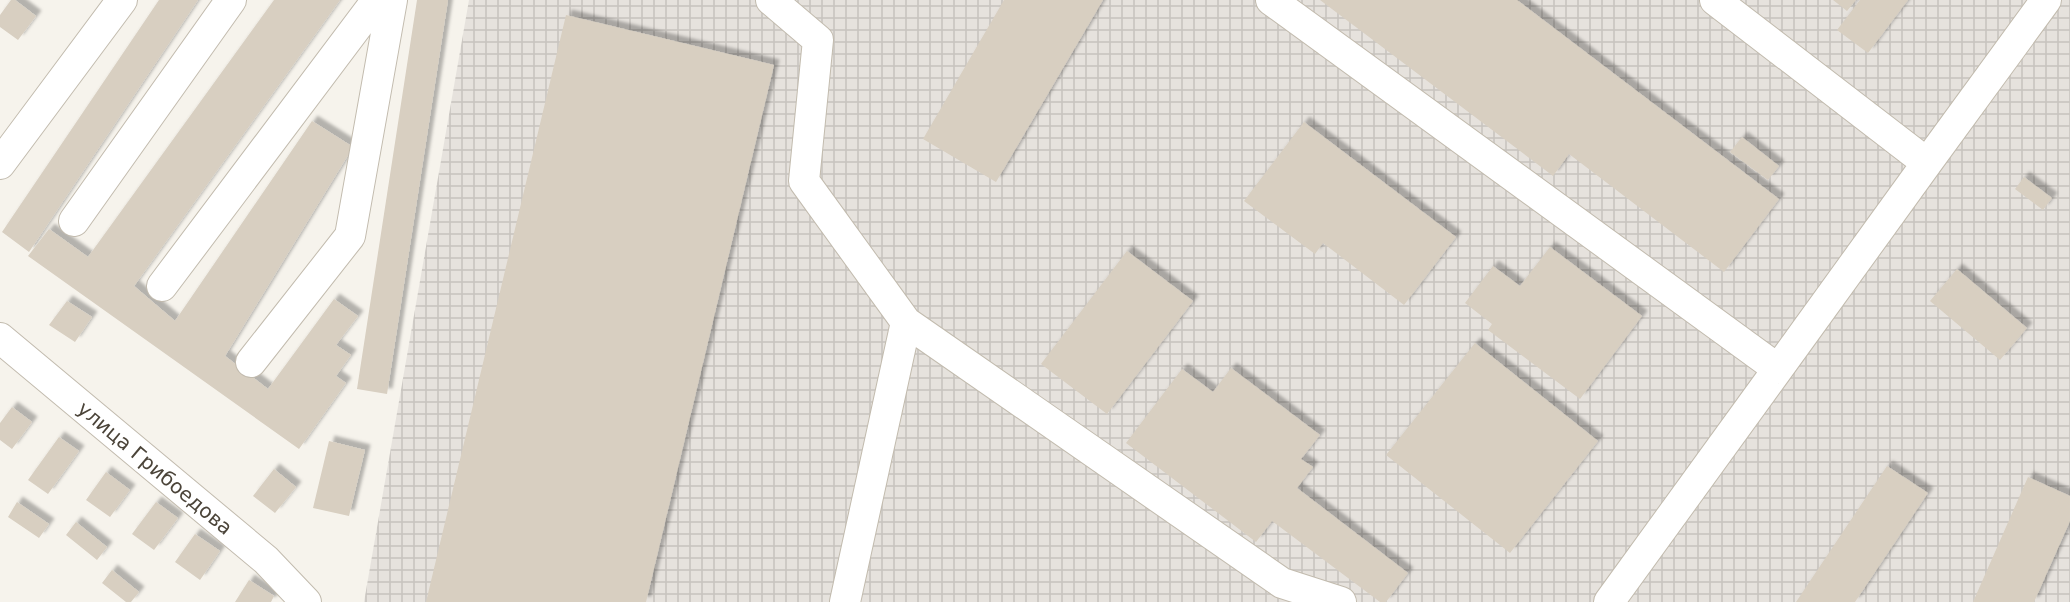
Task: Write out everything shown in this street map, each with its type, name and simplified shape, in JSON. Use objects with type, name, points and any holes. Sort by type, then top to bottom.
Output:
[{"type":"lane","points":[[0,164],[122,0]]},
{"type":"lane","points":[[74,221],[231,0]]},
{"type":"lane","points":[[162,286],[377,0]]},
{"type":"lane","points":[[251,362],[350,236],[392,0]]},
{"type":"lane","points":[[771,0],[818,40],[804,181],[906,322],[1282,583],[1341,602]]},
{"type":"lane","points":[[1271,0],[1778,369]]},
{"type":"lane","points":[[1715,0],[1928,163]]},
{"type":"lane","points":[[1609,602],[2046,0]]},
{"type":"lane","points":[[845,602],[906,322]]},
{"type":"lane","name":"улица Грибоедова","points":[[0,338],[266,560],[306,602]]},
{"type":"shaded area","points":[[469,0],[2070,0],[2070,602],[364,602]]},
{"type":"building","points":[[11,0],[15,0],[36,16],[18,40],[0,27],[0,15]]},
{"type":"building","points":[[159,0],[198,0],[29,252],[2,232]]},
{"type":"building","points":[[274,0],[340,0],[134,286],[175,321],[312,121],[353,147],[225,356],[268,389],[334,299],[358,316],[336,345],[351,355],[336,376],[346,383],[299,449],[28,256],[49,229],[88,257]]},
{"type":"building","points":[[417,0],[448,0],[387,394],[357,389]]},
{"type":"building","points":[[1004,0],[1103,0],[996,182],[923,139]]},
{"type":"building","points":[[1320,0],[1517,0],[1779,199],[1724,272],[1569,154],[1553,176]]},
{"type":"building","points":[[1833,0],[1856,0],[1847,11]]},
{"type":"building","points":[[1860,0],[1908,0],[1868,53],[1837,30]]},
{"type":"building","points":[[566,15],[774,65],[646,602],[426,602]]},
{"type":"building","points":[[1304,122],[1456,237],[1404,305],[1323,243],[1315,254],[1244,201]]},
{"type":"building","points":[[1742,137],[1779,166],[1768,180],[1730,152]]},
{"type":"building","points":[[2024,177],[2052,198],[2043,210],[2015,189]]},
{"type":"building","points":[[1550,247],[1642,316],[1580,399],[1488,330],[1492,324],[1465,303],[1493,266],[1520,286]]},
{"type":"building","points":[[1127,251],[1193,301],[1107,414],[1041,364]]},
{"type":"building","points":[[1957,269],[2027,328],[2000,360],[1930,301]]},
{"type":"building","points":[[67,301],[92,317],[75,342],[49,325]]},
{"type":"building","points":[[1475,343],[1598,441],[1510,553],[1386,455]]},
{"type":"building","points":[[1231,368],[1320,435],[1301,459],[1313,467],[1297,488],[1408,573],[1386,602],[1380,602],[1272,521],[1256,542],[1126,443],[1182,369],[1213,392]]},
{"type":"building","points":[[12,407],[32,422],[12,449],[0,440],[0,423]]},
{"type":"building","points":[[59,437],[79,451],[48,494],[28,480]]},
{"type":"building","points":[[329,441],[365,450],[349,516],[313,508]]},
{"type":"building","points":[[1887,466],[1928,493],[1855,602],[1796,602]]},
{"type":"building","points":[[274,469],[296,487],[275,513],[253,496]]},
{"type":"building","points":[[106,472],[130,490],[110,517],[86,500]]},
{"type":"building","points":[[2028,477],[2070,496],[2070,521],[2034,602],[1973,602]]},
{"type":"building","points":[[17,502],[49,524],[39,538],[8,517]]},
{"type":"building","points":[[156,502],[178,518],[154,550],[132,534]]},
{"type":"building","points":[[76,522],[107,547],[97,560],[66,535]]},
{"type":"building","points":[[195,534],[220,551],[200,580],[175,562]]},
{"type":"building","points":[[112,570],[139,592],[131,602],[126,602],[102,583]]},
{"type":"building","points":[[249,580],[274,596],[271,602],[235,602]]}]
